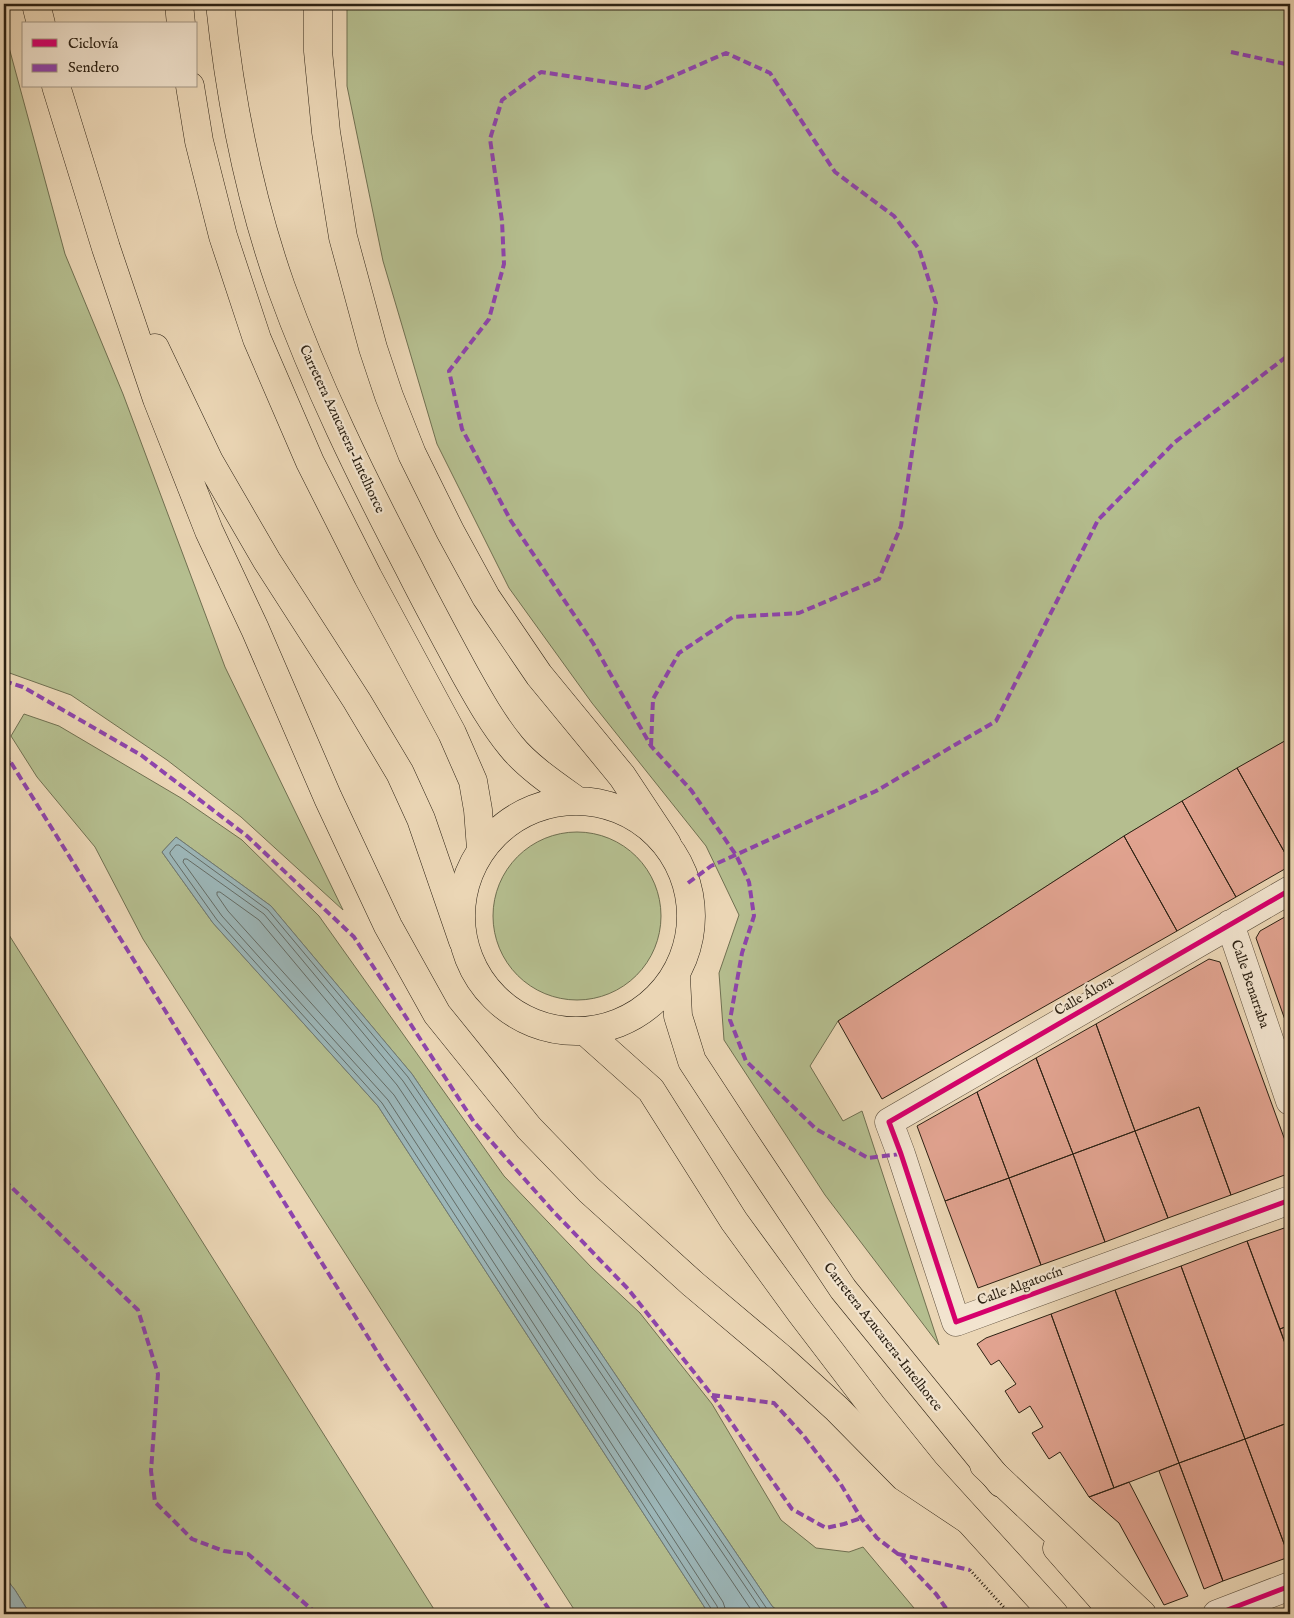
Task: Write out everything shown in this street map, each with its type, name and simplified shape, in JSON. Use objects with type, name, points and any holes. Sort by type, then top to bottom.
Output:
[{"type":"main road","points":[[36,4],[40,22]]},
{"type":"main road","points":[[179,4],[181,22]]},
{"type":"main road","name":"Carretera Azucarera-Intelhorce","points":[[220,4],[226,57],[242,142],[262,226],[281,286],[318,383],[373,499],[441,632],[480,701],[511,747],[547,780],[576,800]]},
{"type":"main road","points":[[106,248],[210,461],[267,561],[357,701],[400,773],[421,819],[470,962],[481,982],[509,1010],[546,1028],[586,1032],[610,1027],[652,1005],[676,977],[691,937],[692,907],[688,883],[679,862],[668,844],[622,776],[539,675],[486,597],[450,531],[412,454],[389,396],[373,348],[343,237],[326,132],[318,51],[318,4]]},
{"type":"main road","points":[[57,88],[106,248],[157,399],[209,531],[255,629],[328,798],[388,926],[437,1014],[528,1128],[589,1190],[693,1284],[781,1358],[837,1409],[904,1477],[967,1519]]},
{"type":"main road","points":[[190,88],[199,141],[223,236],[257,339],[310,462],[368,577],[452,733],[473,781],[478,810],[481,849]]},
{"type":"main road","points":[[463,941],[461,905],[466,880],[487,840],[525,811],[576,800],[609,806],[645,822],[668,844]]},
{"type":"main road","name":"Carretera Azucarera-Intelhorce","points":[[676,977],[678,1016],[692,1061],[843,1290],[984,1465],[1115,1614]]},
{"type":"main road","points":[[586,1032],[651,1090],[734,1221],[801,1313],[926,1473],[1054,1614]]},
{"type":"main road","points":[[984,1465],[1142,1614]]},
{"type":"street","name":"Calle Álora","points":[[890,1122],[1290,890]]},
{"type":"street","name":"Calle Benarraba","points":[[1230,924],[1290,1101]]},
{"type":"street","name":"Calle Algatocín","points":[[890,1122],[956,1322],[1290,1200]]},
{"type":"street","points":[[1217,1614],[1290,1586]]},
{"type":"path","points":[[970,1570],[1010,1614]]},
{"type":"green space","points":[[347,4],[1290,4],[1290,738],[1124,836],[838,1021],[810,1066],[843,1121],[862,1111],[939,1345],[825,1195],[724,1040],[719,973],[739,915],[706,846],[592,703],[509,588],[437,444],[383,261],[347,86]]},
{"type":"green space","points":[[4,29],[65,254],[123,394],[225,667],[343,910],[241,817],[167,760],[71,695],[4,671]]},
{"type":"green space","points":[[24,714],[59,726],[181,798],[242,840],[319,916],[504,1176],[592,1268],[640,1313],[712,1404],[781,1520],[816,1548],[849,1552],[863,1547],[919,1614],[781,1614],[772,1606],[412,1074],[271,906],[176,837],[162,852],[213,923],[378,1106],[709,1614],[577,1614],[143,939],[95,847],[37,777],[11,736]]},
{"type":"green space","points":[[585,832],[609,838],[637,856],[655,884],[660,900],[660,932],[655,948],[637,976],[624,986],[601,997],[569,1000],[553,997],[537,990],[523,981],[512,970],[496,940],[493,908],[496,892],[503,876],[512,862],[523,851],[553,835]]},
{"type":"green space","points":[[4,927],[437,1614],[30,1614],[4,1576]]},
{"type":"water","points":[[176,837],[271,906],[412,1074],[772,1606],[781,1614],[709,1614],[378,1106],[213,923],[162,852]]},
{"type":"water","points":[[4,1576],[15,1590],[30,1614],[4,1614]]},
{"type":"building","points":[[1290,738],[1290,862],[1237,768]]},
{"type":"building","points":[[1237,768],[1290,862],[1290,866],[1236,897],[1182,801]]},
{"type":"building","points":[[1182,801],[1236,897],[1177,931],[1124,836]]},
{"type":"building","points":[[1124,836],[1177,931],[882,1099],[838,1021]]},
{"type":"building","points":[[1290,914],[1290,1034],[1256,938],[1260,931]]},
{"type":"building","points":[[1209,959],[1220,962],[1290,1154],[1290,1173],[1231,1195],[1199,1107],[1135,1131],[1096,1024]]},
{"type":"building","points":[[1096,1024],[1135,1131],[1073,1154],[1036,1058]]},
{"type":"building","points":[[1036,1058],[1073,1154],[1009,1178],[977,1092]]},
{"type":"building","points":[[977,1092],[1009,1178],[945,1201],[917,1126]]},
{"type":"building","points":[[1199,1107],[1231,1195],[1168,1218],[1135,1131]]},
{"type":"building","points":[[1135,1131],[1168,1218],[1105,1242],[1073,1154]]},
{"type":"building","points":[[1073,1154],[1105,1242],[1041,1265],[1009,1178]]},
{"type":"building","points":[[1009,1178],[1041,1265],[978,1288],[945,1201]]},
{"type":"building","points":[[1290,1226],[1290,1325],[1280,1329],[1247,1241]]},
{"type":"building","points":[[1247,1241],[1290,1357],[1290,1422],[1245,1439],[1181,1266]]},
{"type":"building","points":[[1181,1266],[1245,1439],[1179,1463],[1115,1290]]},
{"type":"building","points":[[1115,1290],[1179,1463],[1114,1488],[1051,1314]]},
{"type":"building","points":[[1051,1314],[1114,1488],[1089,1497],[1060,1452],[1049,1459],[1032,1433],[1043,1427],[1030,1406],[1019,1413],[1005,1391],[1016,1384],[999,1360],[991,1365],[977,1344],[986,1338]]},
{"type":"building","points":[[1290,1325],[1290,1357],[1280,1329]]},
{"type":"building","points":[[1290,1422],[1290,1557],[1289,1557],[1245,1439]]},
{"type":"building","points":[[1245,1439],[1289,1557],[1223,1581],[1179,1463]]},
{"type":"building","points":[[1179,1463],[1223,1581],[1204,1589],[1159,1471]]},
{"type":"building","points":[[1129,1482],[1188,1596],[1164,1605],[1119,1523],[1089,1497]]},
{"type":"marked path","points":[[1231,52],[1290,65]]},
{"type":"marked path","points":[[651,746],[653,699],[679,653],[733,617],[799,613],[879,579],[901,526],[936,303],[919,249],[894,216],[835,172],[770,73],[726,53],[646,88],[541,72],[502,100],[490,139],[502,221],[504,264],[489,319],[449,371],[462,429],[511,521],[593,643],[651,746],[691,790],[736,855],[749,882],[754,916],[742,953],[730,1020],[746,1061],[816,1129],[868,1158],[901,1154]]},
{"type":"marked path","points":[[688,883],[711,866],[876,791],[996,721],[1098,520],[1175,442],[1290,354]]},
{"type":"marked path","points":[[4,681],[23,687],[141,755],[247,836],[354,937],[474,1122],[552,1210],[628,1289],[712,1395],[792,1509],[826,1528],[861,1518]]},
{"type":"marked path","points":[[4,753],[386,1366],[552,1614]]},
{"type":"marked path","points":[[4,772],[10,761]]},
{"type":"marked path","points":[[4,1180],[138,1310],[158,1374],[151,1471],[155,1502],[192,1539],[224,1551],[248,1554],[317,1614]]},
{"type":"marked path","points":[[712,1395],[774,1403],[803,1435],[840,1483],[861,1518],[877,1538],[898,1554],[936,1594],[950,1614]]},
{"type":"marked path","points":[[898,1554],[970,1570]]},
{"type":"cycle path","points":[[1290,890],[889,1122],[956,1322],[1290,1200]]},
{"type":"cycle path","points":[[1217,1614],[1290,1586]]}]
